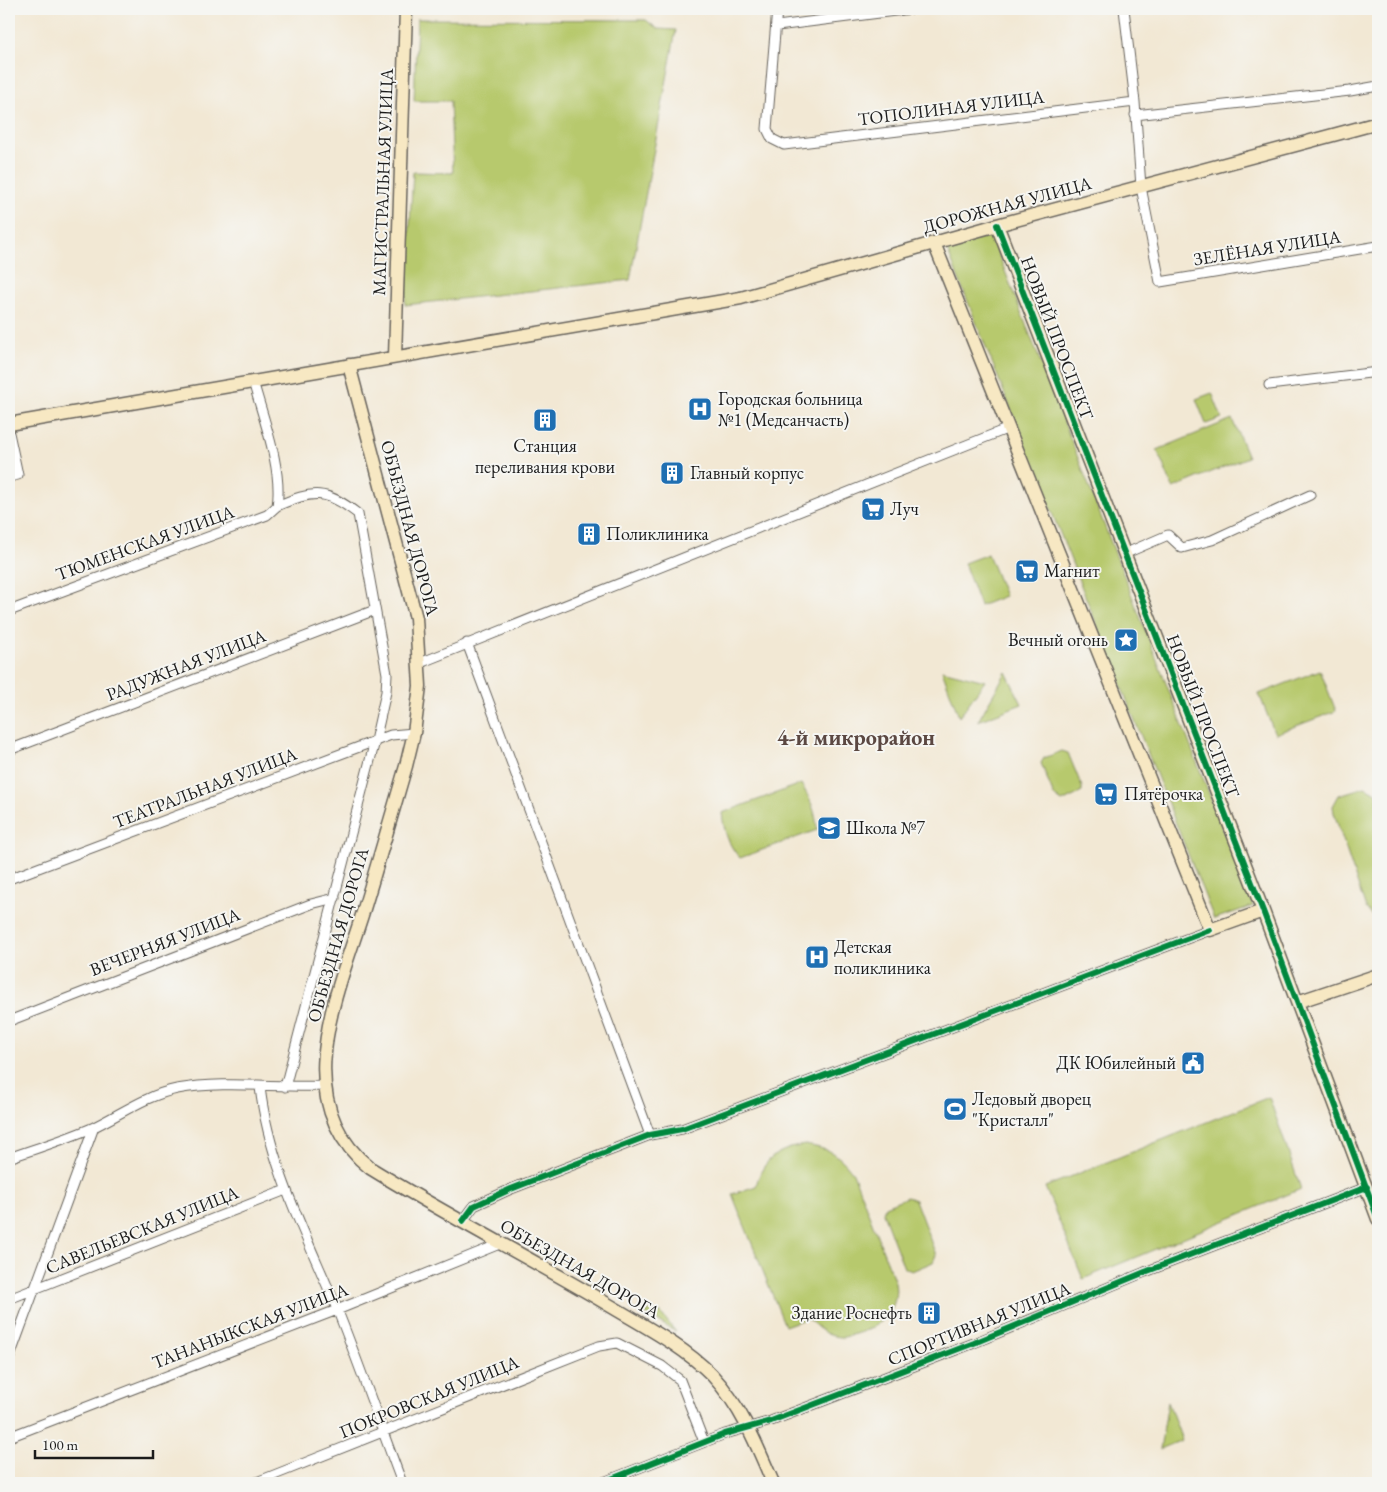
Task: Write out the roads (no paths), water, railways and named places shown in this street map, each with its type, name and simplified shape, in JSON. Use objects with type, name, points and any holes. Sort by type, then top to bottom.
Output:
[{"type":"main road","name":"МАГИСТРАЛЬНАЯ УЛИЦА","points":[[395,357],[406,9]]},
{"type":"main road","name":"ДОРОЖНАЯ УЛИЦА","points":[[9,424],[741,298],[934,243],[1378,124]]},
{"type":"main road","name":"НОВЫЙ ПРОСПЕКТ","points":[[997,226],[1263,911],[1378,1218]]},
{"type":"main road","points":[[934,243],[1210,930],[1263,911]]},
{"type":"main road","name":"ОБЪЕЗДНАЯ ДОРОГА","points":[[349,364],[410,590],[417,626],[420,663],[419,701],[414,733],[364,908],[337,991],[325,1043],[324,1086],[333,1124],[356,1157],[393,1183],[502,1243],[682,1350],[722,1388],[748,1427],[773,1483]]},
{"type":"main road","points":[[1297,1002],[1378,975]]},
{"type":"street","points":[[777,9],[777,26],[911,9]]},
{"type":"street","points":[[1124,9],[1141,187]]},
{"type":"street","name":"ТОПОЛИНАЯ УЛИЦА","points":[[777,26],[767,129],[772,140],[784,145],[1134,102]]},
{"type":"street","points":[[1135,114],[1342,92],[1378,86]]},
{"type":"street","name":"ЗЕЛЁНАЯ УЛИЦА","points":[[1141,187],[1160,282],[1378,246]]},
{"type":"street","points":[[1269,385],[1378,372]]},
{"type":"street","points":[[253,381],[279,493],[277,506]]},
{"type":"street","points":[[420,663],[1009,428]]},
{"type":"street","points":[[9,433],[18,475],[9,477]]},
{"type":"street","name":"ТЮМЕНСКАЯ УЛИЦА","points":[[9,611],[267,515],[277,506],[301,496],[317,493],[346,505],[358,514],[375,610]]},
{"type":"street","points":[[1124,554],[1168,535],[1182,548],[1212,540],[1310,495]]},
{"type":"street","points":[[286,1087],[376,740],[386,692],[387,674],[375,610]]},
{"type":"street","name":"РАДУЖНАЯ УЛИЦА","points":[[9,750],[375,610]]},
{"type":"street","points":[[467,643],[650,1135]]},
{"type":"street","name":"ТЕАТРАЛЬНАЯ УЛИЦА","points":[[9,879],[376,740],[397,734],[414,733]]},
{"type":"street","name":"ВЕЧЕРНЯЯ УЛИЦА","points":[[9,1021],[311,904],[335,898]]},
{"type":"street","points":[[463,1221],[474,1206],[485,1200],[650,1135],[682,1129],[1210,930]]},
{"type":"street","points":[[9,1158],[94,1127],[127,1108],[174,1090],[213,1084],[260,1087],[324,1086]]},
{"type":"street","points":[[260,1087],[264,1114],[286,1190],[337,1310],[402,1483]]},
{"type":"street","points":[[9,1360],[94,1127]]},
{"type":"street","name":"СПОРТИВНАЯ УЛИЦА","points":[[601,1483],[704,1442],[748,1427],[771,1422],[974,1343],[1145,1272],[1367,1187]]},
{"type":"street","name":"САВЕЛЬЕВСКАЯ УЛИЦА","points":[[9,1299],[286,1190]]},
{"type":"street","name":"ТАНАНЫКСКАЯ УЛИЦА","points":[[9,1437],[337,1310],[502,1243]]},
{"type":"street","name":"ПОКРОВСКАЯ УЛИЦА","points":[[254,1483],[599,1346],[617,1343],[662,1366],[680,1380],[704,1442]]},
{"type":"place","name":"Городская больница №1 (Медсанчасть)","points":[[700,409]]},
{"type":"place","name":"Станция переливания крови","points":[[545,420]]},
{"type":"place","name":"Главный корпус","points":[[672,473]]},
{"type":"place","name":"Луч","points":[[873,509]]},
{"type":"place","name":"Поликлиника","points":[[589,534]]},
{"type":"place","name":"Магнит","points":[[1027,571]]},
{"type":"place","name":"Вечный огонь","points":[[1126,640]]},
{"type":"place","name":"Пятёрочка","points":[[1106,794]]},
{"type":"place","name":"Школа №7","points":[[829,828]]},
{"type":"place","name":"Детская поликлиника","points":[[817,957]]},
{"type":"place","name":"ДК Юбилейный","points":[[1193,1063]]},
{"type":"place","name":"Ледовый дворец \"Кристалл\"","points":[[955,1109]]},
{"type":"place","name":"Здание Роснефть","points":[[929,1313]]},
{"type":"district","name":"4-й микрорайон","points":[[856,737]]}]
